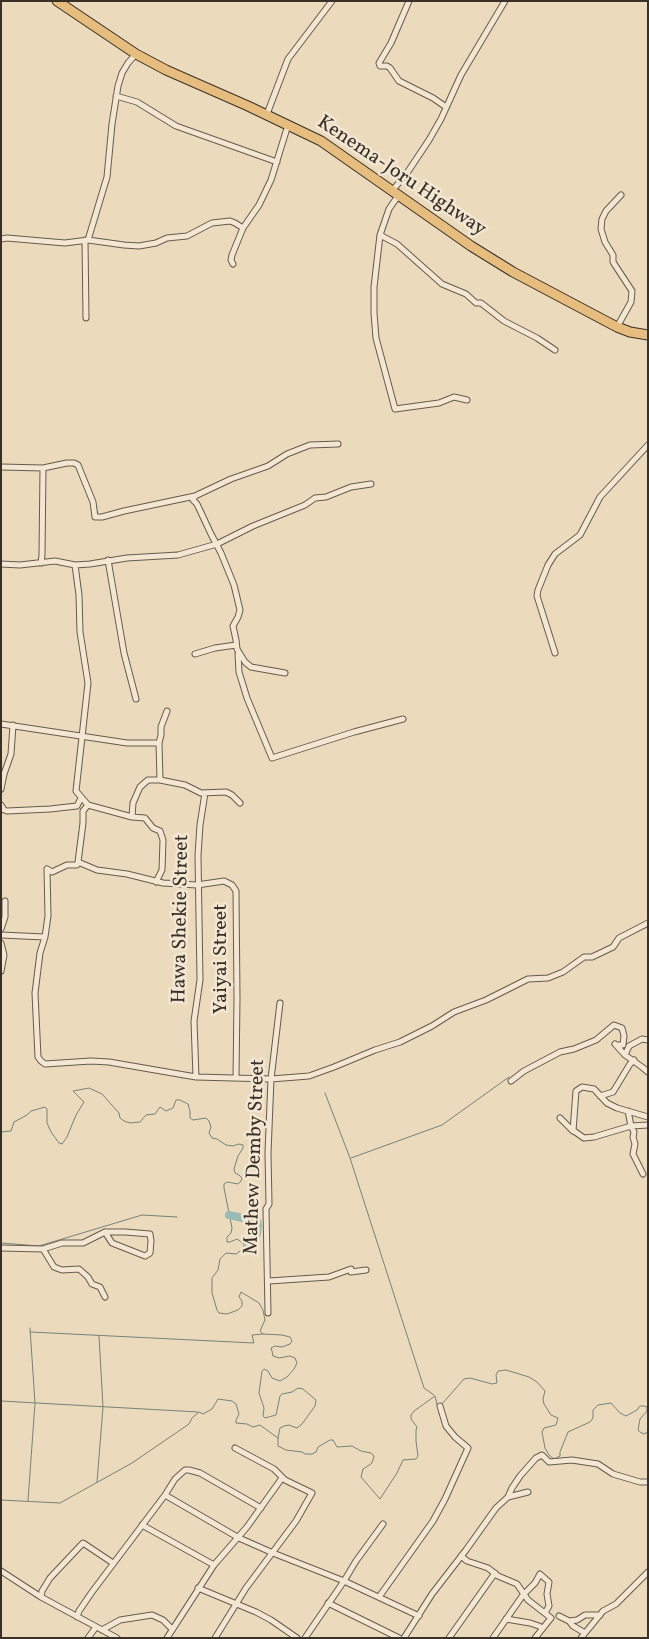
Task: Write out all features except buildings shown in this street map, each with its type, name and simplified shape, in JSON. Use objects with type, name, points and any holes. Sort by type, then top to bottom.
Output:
[{"type":"highway","name":"Kenema-Joru Highway","points":[[61,2],[136,54],[179,77],[267,114],[321,142],[494,261],[617,327],[630,332],[648,335]]},
{"type":"street","points":[[267,114],[288,59],[332,1]]},
{"type":"street","points":[[409,1],[391,43],[379,63],[380,66],[390,68],[399,82],[433,98],[446,107]]},
{"type":"street","points":[[467,400],[454,397],[439,403],[395,409],[376,338],[374,286],[380,235],[395,194],[429,140],[461,75],[505,1]]},
{"type":"street","points":[[86,318],[86,240],[107,177],[116,96],[122,73],[136,54]]},
{"type":"street","points":[[116,96],[137,102],[176,126],[277,162]]},
{"type":"street","points":[[232,264],[232,255],[243,228],[262,199],[277,162],[288,125]]},
{"type":"street","points":[[617,327],[631,302],[632,291],[613,262],[613,255],[605,242],[601,230],[602,219],[606,211],[621,195]]},
{"type":"street","points":[[1,239],[65,243],[86,240],[124,246],[139,246],[156,243],[167,238],[187,236],[212,224],[230,221],[243,228]]},
{"type":"street","points":[[380,235],[397,244],[442,284],[466,294],[476,303],[481,303],[504,321],[537,338],[555,350]]},
{"type":"street","points":[[1,467],[42,468],[74,463],[78,466],[93,502],[95,517],[102,517],[195,496],[231,479],[268,466],[287,454],[310,445],[338,444]]},
{"type":"street","points":[[555,653],[538,596],[538,590],[548,564],[555,554],[580,535],[600,497],[648,445]]},
{"type":"street","points":[[40,563],[42,555],[42,468]]},
{"type":"street","points":[[1,564],[20,565],[55,561],[75,565],[127,558],[178,555],[217,544],[253,526],[305,505],[315,498],[326,497],[351,487],[371,484]]},
{"type":"street","points":[[195,496],[193,500],[230,572],[240,610],[233,626],[238,651],[251,668],[285,673]]},
{"type":"street","points":[[108,560],[124,653],[136,699]]},
{"type":"street","points":[[75,565],[79,595],[80,632],[88,683],[76,791],[88,805],[132,817],[145,818],[153,828],[160,831],[163,840],[162,870],[156,882]]},
{"type":"street","points":[[195,654],[215,648],[236,645]]},
{"type":"street","points":[[238,651],[239,672],[246,698],[272,758],[354,732],[403,719]]},
{"type":"street","points":[[160,780],[159,743],[161,727],[167,711]]},
{"type":"street","points":[[1,724],[127,742],[159,743]]},
{"type":"street","points":[[1,789],[11,754],[13,726]]},
{"type":"street","points":[[132,817],[132,803],[140,787],[148,780],[178,783],[205,793],[226,792],[240,803]]},
{"type":"street","name":"Hawa Shekie Street","points":[[196,1077],[194,1020],[200,980],[200,932],[197,885],[200,825],[205,793]]},
{"type":"street","points":[[77,806],[81,798]]},
{"type":"street","points":[[1,805],[7,811],[77,806],[83,811]]},
{"type":"street","points":[[88,805],[83,811],[78,865],[67,865],[52,872],[47,869],[48,916],[45,937],[40,953],[35,993],[38,1057],[41,1061],[52,1064],[92,1061],[109,1062],[196,1077],[271,1079],[309,1076],[400,1042],[432,1026],[454,1012],[486,1000],[528,979],[548,978],[563,972],[584,957],[592,957],[613,947],[619,938],[648,923]]},
{"type":"street","name":"Yaiyai Street","points":[[78,862],[97,870],[127,874],[156,882],[197,885],[224,881],[228,882],[236,891],[236,1078]]},
{"type":"street","points":[[1,929],[5,917],[5,901]]},
{"type":"street","points":[[1,935],[45,937]]},
{"type":"street","points":[[1,943],[4,955],[1,971]]},
{"type":"street","name":"Mathew Demby Street","points":[[268,1313],[266,1209],[269,1204],[268,1153],[271,1079],[280,1003]]},
{"type":"street","points":[[511,1081],[524,1071],[560,1052],[574,1049],[596,1040],[614,1025],[622,1028],[624,1036],[621,1045],[625,1055],[648,1072]]},
{"type":"street","points":[[621,1045],[648,1040]]},
{"type":"street","points":[[621,1045],[625,1055]]},
{"type":"street","points":[[600,1096],[613,1092],[634,1060]]},
{"type":"street","points":[[648,1117],[607,1102],[594,1089],[585,1087],[578,1088],[576,1091],[573,1131],[584,1138],[594,1137],[631,1126],[648,1125]]},
{"type":"street","points":[[628,1111],[634,1132],[635,1144],[633,1154],[643,1174]]},
{"type":"street","points":[[1,1248],[43,1249],[62,1243],[83,1243],[105,1232],[150,1234],[150,1253],[145,1256],[112,1243],[105,1232]]},
{"type":"street","points":[[43,1249],[54,1266],[62,1270],[79,1269],[88,1277],[92,1284],[100,1287],[105,1297]]},
{"type":"street","points":[[268,1281],[329,1277],[351,1269],[351,1272],[366,1270]]},
{"type":"street","points":[[378,1596],[433,1521],[468,1448],[446,1426],[440,1406]]},
{"type":"street","points":[[215,1638],[260,1569],[299,1516],[312,1493],[282,1478],[274,1469],[235,1448]]},
{"type":"street","points":[[404,1638],[427,1601],[496,1508],[508,1497],[520,1476],[536,1458],[542,1455],[549,1462],[572,1460],[598,1464],[613,1474],[640,1482],[648,1482]]},
{"type":"street","points":[[77,1617],[79,1611],[113,1563],[165,1495],[175,1478],[184,1470],[200,1473],[261,1508]]},
{"type":"street","points":[[167,1638],[214,1565],[239,1538],[282,1478]]},
{"type":"street","points":[[508,1497],[528,1492]]},
{"type":"street","points":[[165,1495],[239,1538],[344,1581],[419,1616]]},
{"type":"street","points":[[305,1638],[356,1560],[383,1524]]},
{"type":"street","points":[[142,1525],[214,1565]]},
{"type":"street","points":[[41,1598],[42,1591],[50,1578],[83,1543],[113,1563]]},
{"type":"street","points":[[461,1556],[467,1561],[488,1568],[517,1584],[524,1595],[551,1618],[534,1638]]},
{"type":"street","points":[[1,1571],[41,1598],[116,1638]]},
{"type":"street","points":[[570,1621],[583,1636],[603,1611],[616,1604],[648,1572]]},
{"type":"street","points":[[449,1638],[495,1573]]},
{"type":"street","points":[[492,1638],[540,1574],[549,1582],[547,1594],[549,1606],[545,1613]]},
{"type":"street","points":[[198,1588],[271,1620],[297,1638]]},
{"type":"street","points":[[328,1603],[399,1638]]},
{"type":"street","points":[[559,1616],[570,1621],[577,1620],[585,1614],[600,1615]]},
{"type":"street","points":[[102,1630],[120,1620],[152,1615],[163,1620],[172,1629]]},
{"type":"street","points":[[506,1619],[530,1623],[542,1628]]},
{"type":"street","points":[[88,1638],[96,1627]]},
{"type":"waterway","points":[[351,1158],[442,1125],[509,1077]]},
{"type":"waterway","points":[[1,1132],[11,1131],[14,1122],[31,1111],[45,1107],[47,1109],[47,1123],[51,1132],[59,1143],[62,1144],[84,1102],[73,1091],[89,1088],[102,1094],[119,1113],[120,1118],[130,1123],[140,1122],[146,1115],[155,1114],[160,1107],[166,1111],[173,1108],[176,1100],[188,1104],[190,1118],[193,1120],[206,1118],[209,1121],[211,1127],[209,1133],[212,1138],[226,1145],[243,1145],[234,1169],[235,1173],[242,1178],[241,1181],[238,1184],[227,1182],[224,1184],[224,1188],[232,1228],[231,1233],[227,1237],[227,1242],[237,1239],[247,1246],[236,1254],[226,1253],[220,1259],[218,1270],[212,1278],[212,1293],[217,1310],[219,1313],[227,1314],[238,1310],[242,1306],[242,1301],[239,1297],[241,1292],[259,1303],[263,1310],[265,1320],[260,1331],[263,1334],[282,1335],[290,1337],[292,1341],[290,1344],[282,1347],[275,1346],[271,1348],[273,1356],[279,1358],[290,1356],[295,1358],[297,1363],[287,1377],[280,1381],[272,1378],[268,1371],[264,1369],[262,1371],[259,1393],[265,1418],[276,1415],[282,1394],[292,1392],[298,1388],[303,1389],[316,1400],[315,1406],[297,1428],[289,1425],[280,1428],[278,1446],[286,1450],[312,1454],[316,1452],[318,1447],[333,1440],[337,1447],[352,1446],[361,1451],[371,1453],[374,1456],[373,1460],[371,1464],[363,1469],[361,1477],[380,1499],[403,1460],[416,1459],[418,1456],[417,1427],[411,1419],[411,1415],[435,1396],[438,1408]]},
{"type":"waterway","points":[[325,1093],[350,1158],[424,1388],[434,1395]]},
{"type":"waterway","points":[[1,1243],[39,1246],[142,1215],[177,1217]]},
{"type":"waterway","points":[[229,1215],[257,1221],[257,1234],[251,1246],[249,1248],[247,1246]]},
{"type":"waterway","points":[[28,1501],[35,1403],[30,1328]]},
{"type":"waterway","points":[[30,1332],[254,1343],[252,1335],[263,1334]]},
{"type":"waterway","points":[[97,1482],[103,1407],[99,1336]]},
{"type":"waterway","points":[[441,1405],[464,1379],[470,1378],[492,1384],[497,1383],[496,1375],[498,1371],[506,1370],[529,1377],[537,1382],[545,1391],[544,1404],[551,1415],[558,1418],[556,1425],[544,1428],[542,1432],[545,1448],[554,1459],[560,1456],[568,1432],[590,1422],[593,1418],[593,1410],[598,1405],[611,1403],[620,1413],[626,1416],[637,1410],[640,1406],[647,1407],[647,1411],[640,1419],[638,1430],[644,1434],[648,1432]]},
{"type":"waterway","points":[[1,1500],[60,1503],[132,1463],[189,1424],[192,1418],[199,1412],[203,1414],[212,1409],[218,1399],[232,1401],[236,1404],[239,1414],[236,1423],[247,1424],[253,1427],[260,1425],[278,1438]]},
{"type":"waterway","points":[[1,1401],[198,1412]]}]
